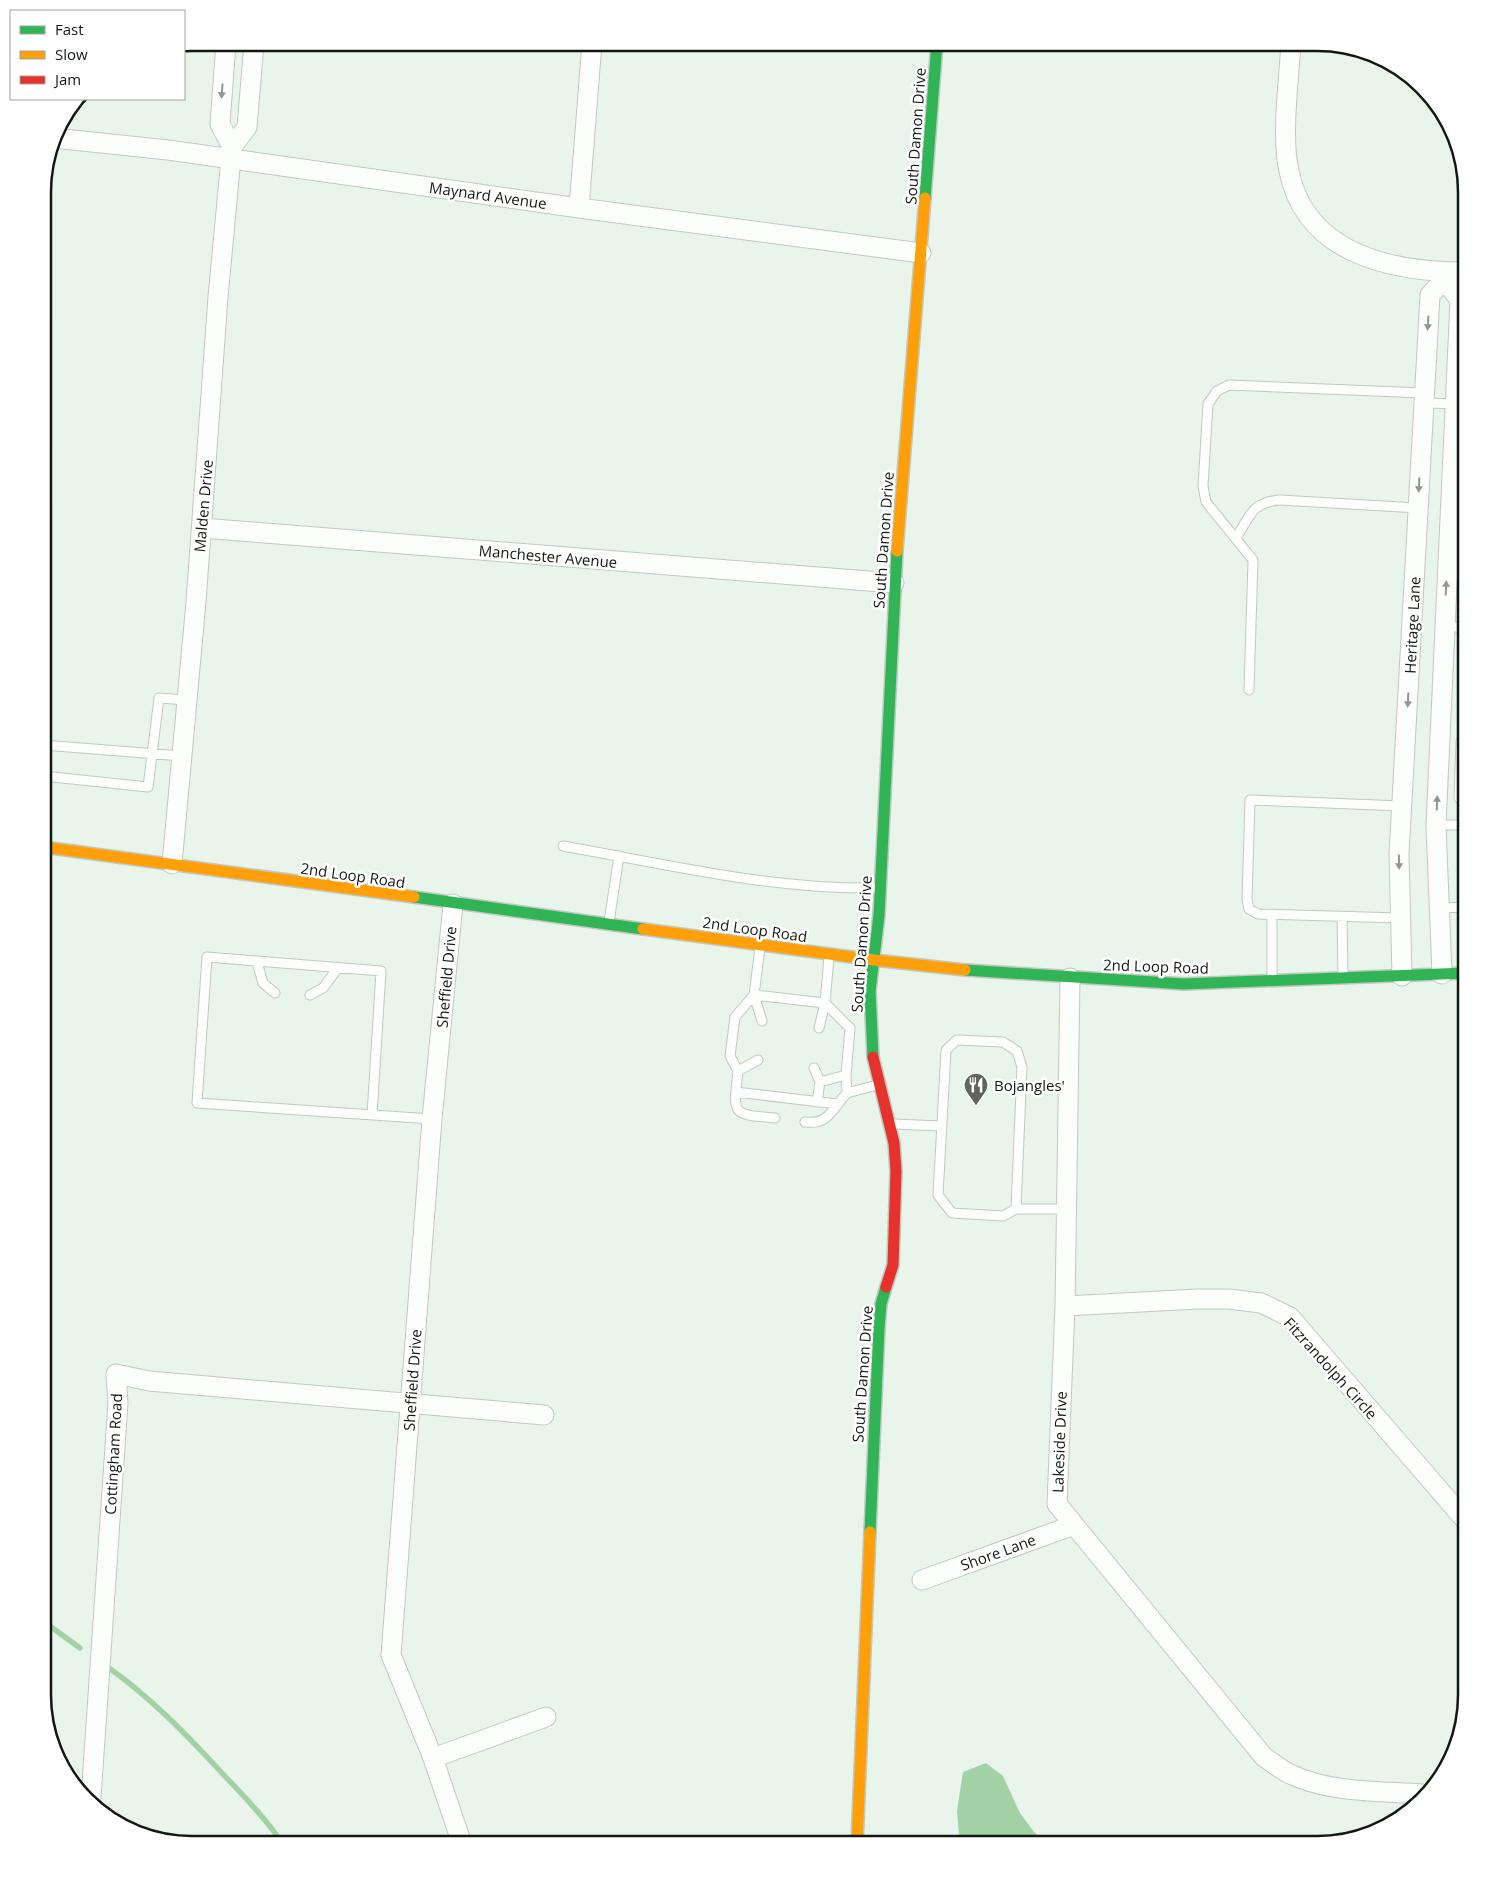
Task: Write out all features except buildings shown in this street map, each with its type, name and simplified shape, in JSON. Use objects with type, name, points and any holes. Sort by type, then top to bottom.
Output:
[{"type":"street","points":[[225,52],[220,124],[232,153]]},
{"type":"street","points":[[232,153],[247,127],[253,52]]},
{"type":"street","points":[[580,208],[591,52]]},
{"type":"street","name":"South Damon Drive","points":[[857,1836],[878,1328],[881,1304],[893,1265],[896,1171],[890,1124],[874,1060],[870,991],[880,888],[894,584],[936,52]]},
{"type":"street","points":[[1291,52],[1287,153],[1289,172],[1299,203],[1307,217],[1318,229],[1346,249],[1367,258],[1445,276],[1458,274]]},
{"type":"street","name":"Maynard Avenue","points":[[62,139],[168,150],[232,153],[580,208],[921,253]]},
{"type":"street","name":"Malden Drive","points":[[172,864],[202,528],[218,297],[232,153]]},
{"type":"street","points":[[1445,276],[1458,297]]},
{"type":"street","name":"Heritage Lane","points":[[1402,976],[1399,854],[1430,295],[1445,276]]},
{"type":"street","points":[[1442,974],[1436,825],[1453,741],[1444,626],[1458,443]]},
{"type":"street","name":"Manchester Avenue","points":[[202,528],[894,584]]},
{"type":"street","name":"2nd Loop Road","points":[[52,848],[874,960],[995,973],[1184,984],[1458,973]]},
{"type":"street","name":"Sheffield Drive","points":[[453,904],[432,1119],[391,1656],[433,1758],[459,1836]]},
{"type":"street","name":"Lakeside Drive","points":[[1070,978],[1065,1306],[1057,1504],[1264,1757],[1289,1774],[1316,1783],[1346,1788],[1417,1794]]},
{"type":"street","name":"Fitzrandolph Circle","points":[[1065,1306],[1198,1299],[1229,1300],[1261,1303],[1290,1317],[1458,1512]]},
{"type":"street","name":"Cottingham Road","points":[[91,1793],[118,1403],[116,1374],[149,1381],[410,1403]]},
{"type":"street","points":[[410,1403],[544,1414]]},
{"type":"street","name":"Shore Lane","points":[[922,1580],[1074,1525]]},
{"type":"street","points":[[433,1758],[546,1717]]},
{"type":"lane","points":[[1249,690],[1253,560],[1206,502],[1203,486],[1208,404],[1217,391],[1230,386],[1424,398],[1458,404]]},
{"type":"lane","points":[[1236,538],[1254,510],[1265,501],[1280,500],[1418,508]]},
{"type":"lane","points":[[1444,626],[1458,627]]},
{"type":"lane","points":[[52,777],[148,787],[158,698],[186,700]]},
{"type":"lane","points":[[1453,741],[1458,798]]},
{"type":"lane","points":[[52,746],[182,756]]},
{"type":"lane","points":[[1400,918],[1272,916],[1258,914],[1249,909],[1247,899],[1250,800],[1402,806]]},
{"type":"lane","points":[[1436,825],[1458,825]]},
{"type":"lane","points":[[563,846],[745,878],[806,886],[880,888]]},
{"type":"lane","points":[[609,924],[619,856]]},
{"type":"lane","points":[[1439,908],[1458,908]]},
{"type":"lane","points":[[1272,916],[1272,982]]},
{"type":"lane","points":[[1342,916],[1343,979]]},
{"type":"lane","points":[[760,944],[754,995],[762,1021]]},
{"type":"lane","points":[[819,1028],[824,1003],[829,954]]},
{"type":"lane","points":[[372,1115],[381,971],[206,957],[197,1103],[372,1115],[432,1119]]},
{"type":"lane","points":[[257,962],[263,983],[275,992]]},
{"type":"lane","points":[[310,995],[323,988],[338,968]]},
{"type":"lane","points":[[754,995],[824,1003],[850,1028],[846,1075],[847,1093]]},
{"type":"lane","points":[[754,995],[735,1017],[730,1056],[738,1072],[737,1110],[741,1115],[775,1118]]},
{"type":"lane","points":[[1016,1209],[1022,1066],[1017,1051],[1003,1042],[957,1040],[946,1050],[938,1195],[952,1213],[1003,1216],[1016,1209],[1066,1209]]},
{"type":"lane","points":[[738,1072],[758,1060]]},
{"type":"lane","points":[[814,1068],[820,1082],[817,1102]]},
{"type":"lane","points":[[820,1082],[846,1075]]},
{"type":"lane","points":[[805,1122],[817,1123],[823,1121],[847,1093],[880,1084]]},
{"type":"lane","points":[[736,1092],[836,1104]]},
{"type":"lane","points":[[890,1124],[942,1126]]},
{"type":"shaded area","points":[[986,1763],[1003,1776],[1020,1813],[1039,1836],[959,1836],[957,1811],[963,1772]]},
{"type":"waterway","points":[[51,1627],[80,1648]]},
{"type":"waterway","points":[[109,1668],[154,1704],[181,1730],[254,1807],[277,1836]]},
{"type":"traffic: fast","points":[[925,198],[936,52]]},
{"type":"traffic: fast","points":[[873,1057],[870,991],[879,915],[897,551]]},
{"type":"traffic: fast","points":[[414,897],[643,929]]},
{"type":"traffic: fast","points":[[965,970],[1184,984],[1458,973]]},
{"type":"traffic: fast","points":[[870,1532],[879,1328],[881,1304],[886,1287]]},
{"type":"traffic: slow","points":[[897,551],[925,198]]},
{"type":"traffic: slow","points":[[52,848],[414,897]]},
{"type":"traffic: slow","points":[[643,929],[874,960],[965,970]]},
{"type":"traffic: slow","points":[[857,1836],[870,1532]]},
{"type":"traffic: jam","points":[[873,1057],[894,1143],[896,1171],[893,1265],[886,1287]]},
{"type":"place","name":"Bojangles'","points":[[976,1106]]}]
